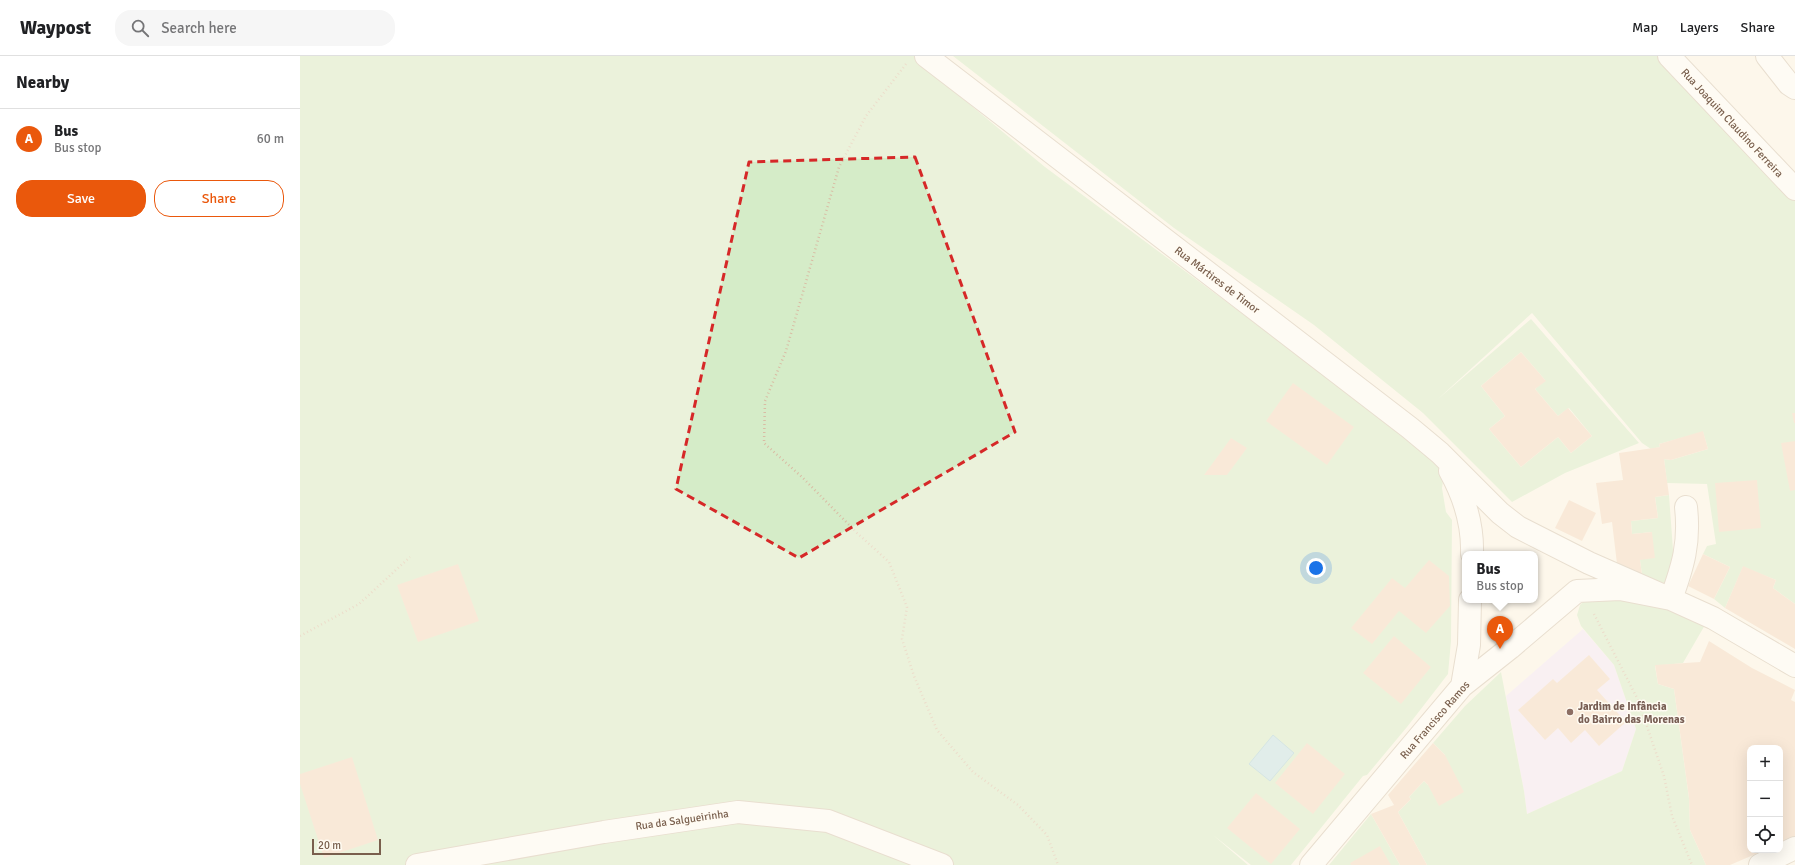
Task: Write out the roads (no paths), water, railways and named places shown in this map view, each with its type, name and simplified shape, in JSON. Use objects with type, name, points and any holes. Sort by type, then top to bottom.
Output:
[{"type":"street","name":"Rua Joaquim Claudino Ferreira","points":[[1669,56],[1795,189]]},
{"type":"street","points":[[1767,56],[1789,84],[1795,88]]},
{"type":"street","name":"Rua Mártires de Timor","points":[[916,59],[1288,333],[1440,453],[1500,513]]},
{"type":"street","points":[[1440,453],[1459,487],[1466,505],[1472,534],[1472,551]]},
{"type":"street","points":[[1671,599],[1685,556],[1688,527],[1686,507]]},
{"type":"street","name":"Rua Francisco Ramos","points":[[1500,513],[1518,527],[1589,563],[1713,618],[1795,666]]},
{"type":"street","name":"Rua Francisco Ramos","points":[[1311,865],[1462,686],[1510,648],[1577,591],[1620,589],[1671,599]]},
{"type":"street","points":[[1462,686],[1469,645],[1470,603]]},
{"type":"street","name":"Rua da Salgueirinha","points":[[417,865],[604,832],[738,812],[828,821],[942,865]]},
{"type":"street","points":[[1760,865],[1795,848]]},
{"type":"water","points":[[1273,735],[1294,753],[1270,781],[1249,764]]},
{"type":"place","name":"Bus","points":[[1500,649]]},
{"type":"place","name":"Jardim de Infância do Bairro das Morenas","points":[[1570,712]]}]
